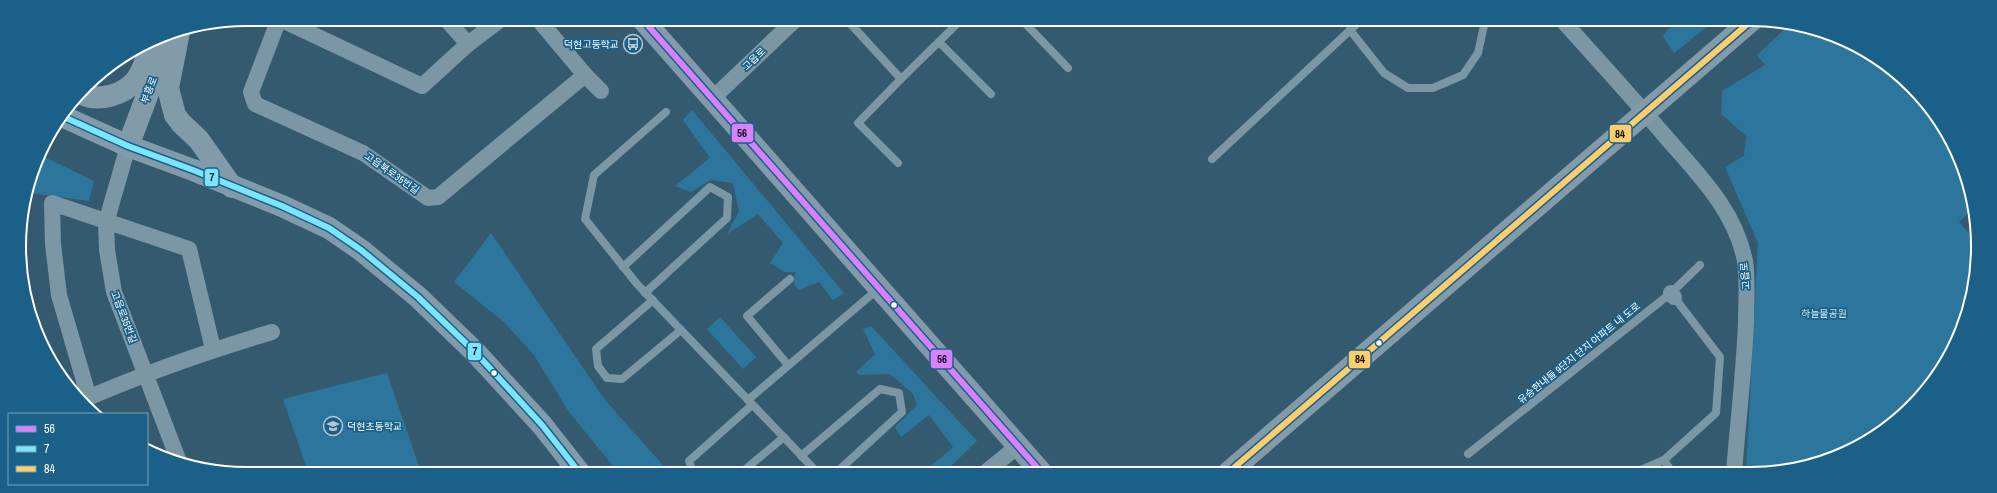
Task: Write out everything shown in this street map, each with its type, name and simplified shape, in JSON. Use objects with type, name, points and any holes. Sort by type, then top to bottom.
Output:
[{"type":"street","name":"고읍북로35번길","points":[[276,26],[250,92],[255,104],[363,153],[428,198],[438,197],[585,75]]},
{"type":"street","name":"고읍북로35번길","points":[[294,26],[422,86],[468,44],[492,26]]},
{"type":"street","points":[[452,26],[468,44]]},
{"type":"street","points":[[544,26],[585,75],[602,91]]},
{"type":"street","points":[[648,26],[1035,467]]},
{"type":"street","name":"고읍로","points":[[712,98],[789,26]]},
{"type":"street","name":"고읍로","points":[[1568,26],[1645,112],[1715,194],[1728,214],[1738,236],[1745,262],[1747,289],[1745,351],[1734,467]]},
{"type":"street","points":[[1236,467],[1745,26]]},
{"type":"street","points":[[178,37],[168,88],[175,115],[181,123],[199,140],[232,187]]},
{"type":"street","name":"부흥로","points":[[128,146],[168,41]]},
{"type":"street","points":[[86,96],[89,98],[113,95],[126,88],[135,81],[141,71],[150,49]]},
{"type":"street","points":[[67,118],[128,146],[193,170],[282,206],[322,225],[362,250],[418,297],[476,353],[542,425],[575,467]]},
{"type":"street","name":"고읍로35번길","points":[[128,146],[106,223],[114,292],[177,455]]},
{"type":"street","points":[[85,396],[59,295],[53,244],[52,203],[106,223],[189,250],[214,349]]},
{"type":"street","points":[[87,398],[146,374],[214,349],[272,332]]},
{"type":"street","points":[[992,467],[1018,446]]},
{"type":"lane","points":[[852,26],[901,79]]},
{"type":"lane","points":[[898,163],[858,123],[955,26]]},
{"type":"lane","points":[[1028,26],[1068,68]]},
{"type":"lane","points":[[1212,159],[1354,26]]},
{"type":"lane","points":[[1350,30],[1384,73],[1408,88],[1433,88],[1463,75],[1478,54],[1484,26]]},
{"type":"lane","points":[[939,42],[991,94]]},
{"type":"lane","points":[[666,112],[594,175],[585,219],[623,267],[646,293],[812,467]]},
{"type":"lane","points":[[623,267],[710,187],[728,198],[727,218],[646,293]]},
{"type":"lane","name":"유승한내들 9단지 단지 아파트 내 도로","points":[[1468,454],[1673,295],[1700,265]]},
{"type":"lane","points":[[788,365],[748,316],[790,280]]},
{"type":"lane","points":[[692,467],[689,461],[788,365],[878,289]]},
{"type":"lane","points":[[1648,467],[1664,460],[1716,413],[1720,357],[1673,295]]},
{"type":"lane","points":[[653,300],[596,350],[598,366],[607,378],[622,379],[681,330]]},
{"type":"lane","points":[[801,456],[880,389],[899,393],[902,412],[842,467]]},
{"type":"lane","points":[[748,467],[784,437]]},
{"type":"lane","points":[[1664,460],[1669,467]]},
{"type":"green space","points":[[1671,26],[1708,26],[1674,53],[1663,36]]},
{"type":"green space","name":"하늘물공원","points":[[1785,29],[1794,30],[1821,38],[1848,49],[1873,63],[1896,81],[1916,101],[1934,124],[1954,162],[1967,203],[1968,213],[1959,222],[1971,236],[1971,261],[1967,290],[1959,317],[1948,344],[1934,369],[1925,381],[1896,412],[1873,430],[1835,450],[1794,463],[1765,467],[1746,467],[1758,243],[1725,167],[1744,156],[1746,136],[1721,114],[1722,91],[1765,65],[1757,55]]},
{"type":"green space","points":[[692,110],[844,293],[833,300],[819,282],[799,290],[794,285],[795,272],[785,272],[770,263],[783,243],[758,214],[727,234],[739,211],[733,183],[711,180],[691,192],[675,186],[710,158],[683,120]]},
{"type":"green space","points":[[45,157],[94,181],[89,201],[33,193]]},
{"type":"green space","points":[[491,233],[605,400],[665,467],[614,467],[569,412],[534,355],[504,322],[454,282]]},
{"type":"green space","points":[[720,317],[756,357],[743,369],[707,329]]},
{"type":"green space","points":[[871,326],[977,441],[950,467],[930,467],[953,447],[929,415],[901,437],[895,427],[917,405],[913,394],[890,374],[859,375],[856,372],[875,354],[863,329]]},
{"type":"green space","points":[[387,373],[419,467],[306,467],[283,399]]},
{"type":"transit line","name":"56","points":[[648,26],[1037,467]]},
{"type":"transit line","name":"84","points":[[1235,467],[1745,26]]},
{"type":"transit line","name":"7","points":[[67,118],[128,146],[193,170],[282,206],[329,228],[361,250],[418,297],[476,353],[542,425],[575,467]]},
{"type":"place","name":"덕현고등학교","points":[[633,44]]},
{"type":"place","name":"덕현초등학교","points":[[333,426]]}]
